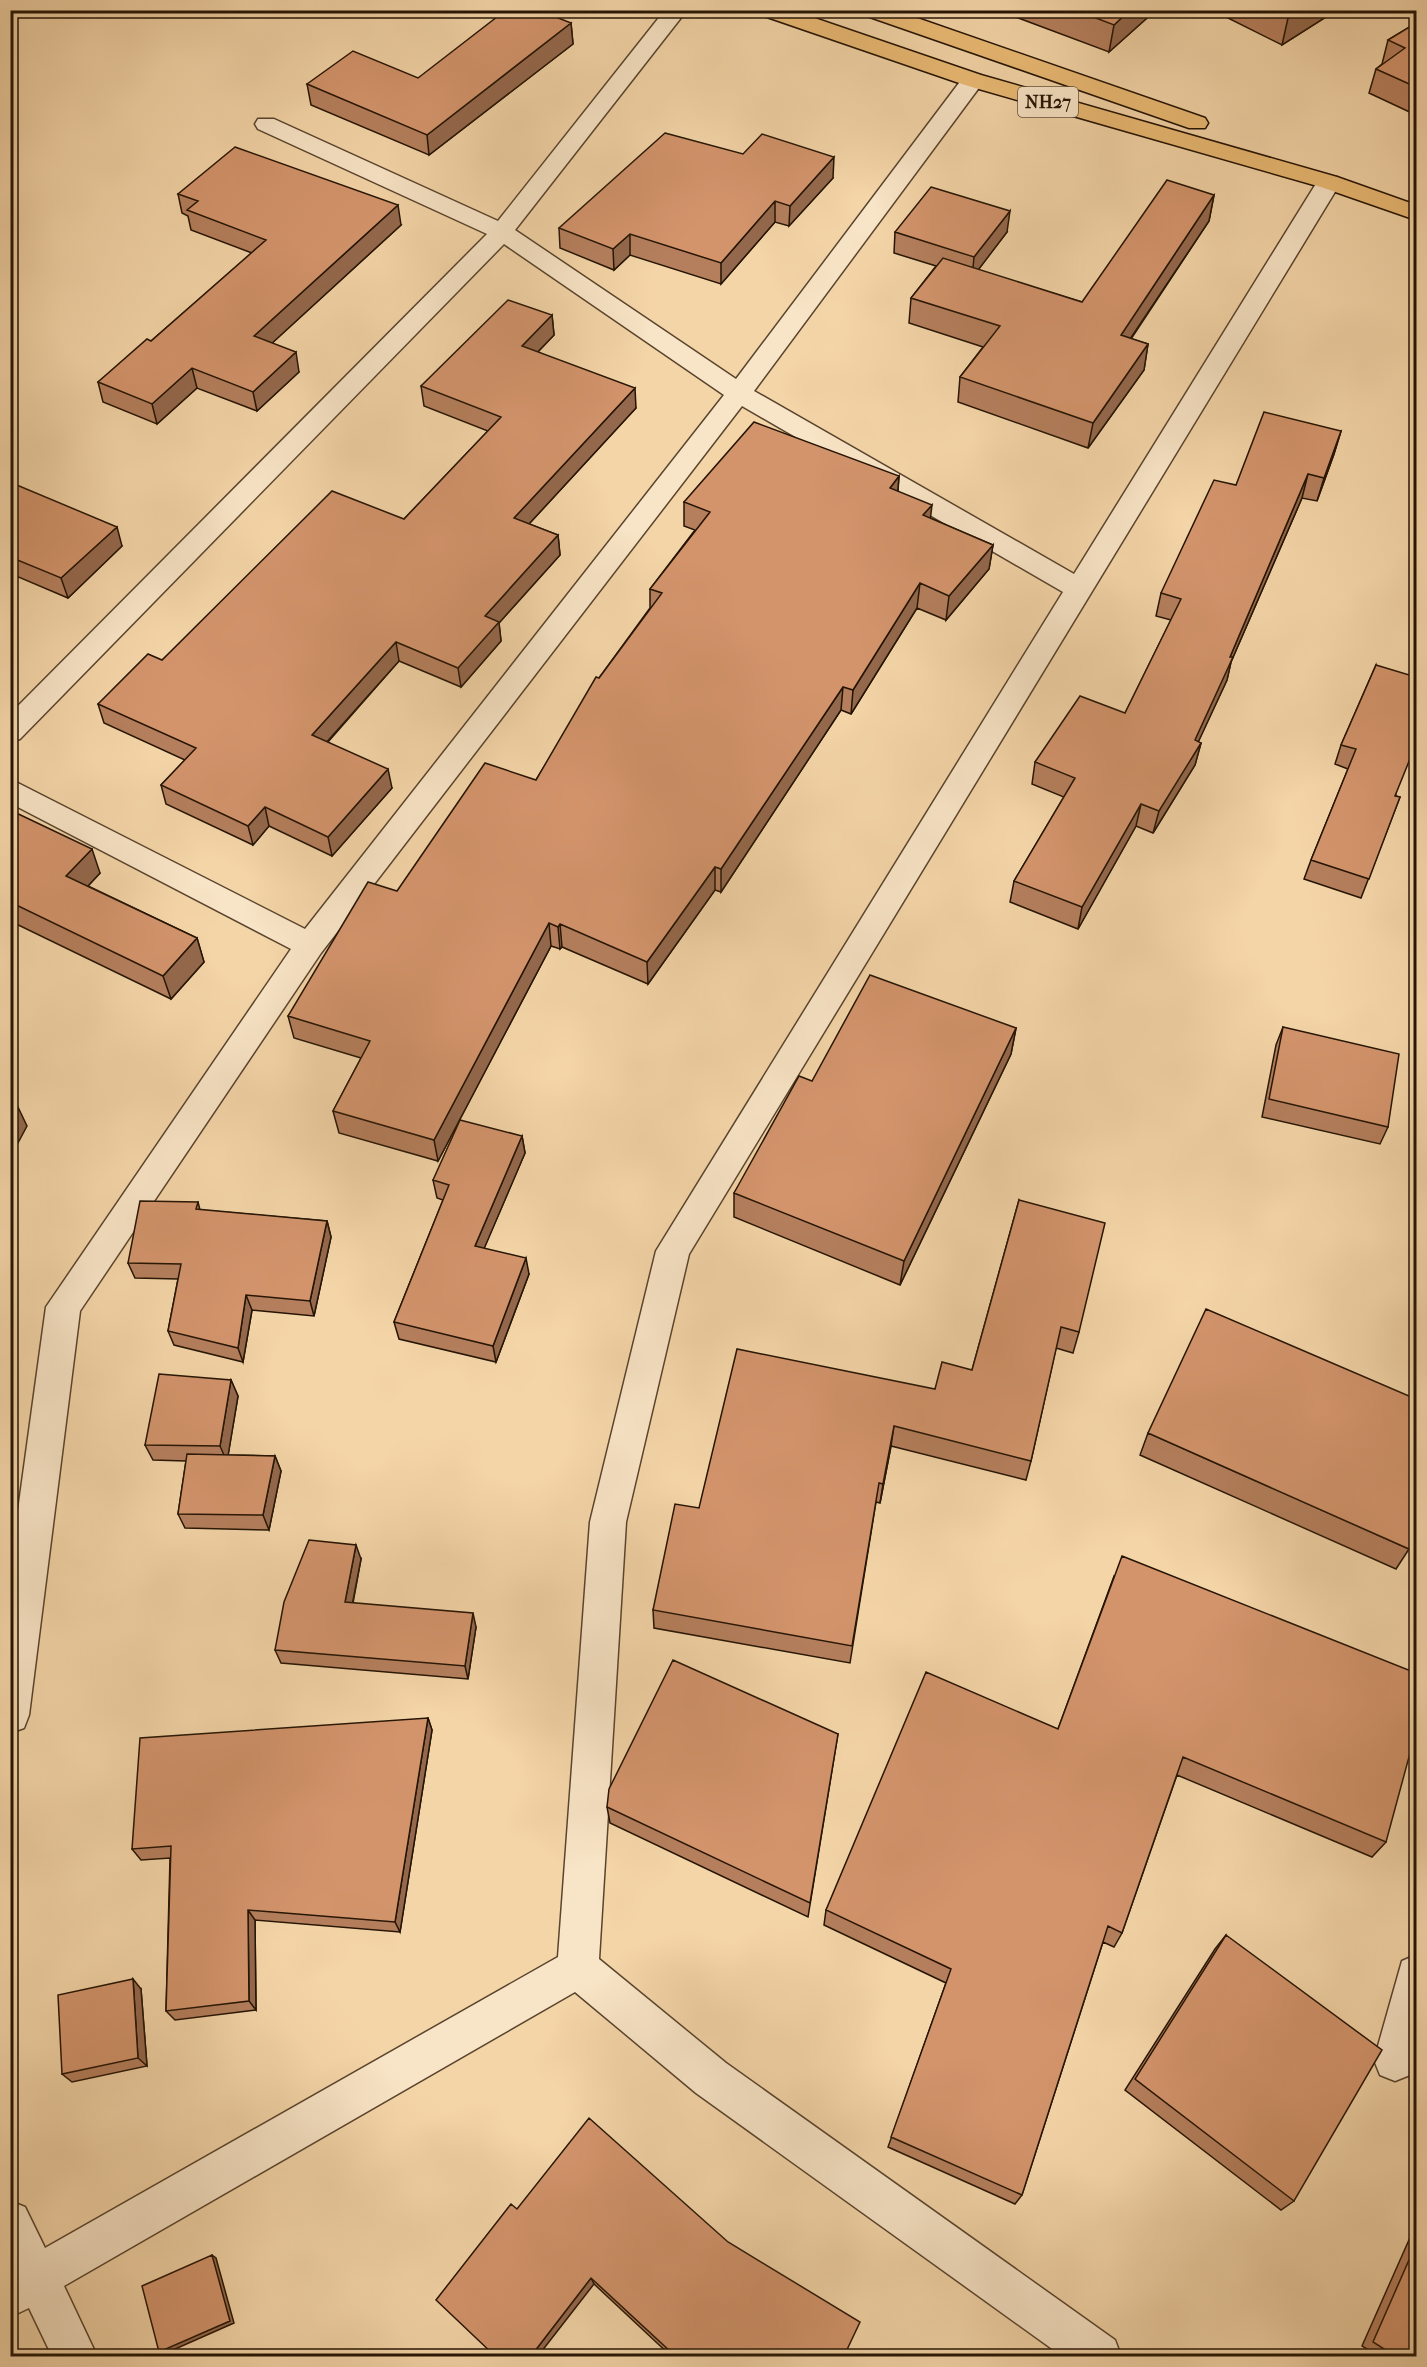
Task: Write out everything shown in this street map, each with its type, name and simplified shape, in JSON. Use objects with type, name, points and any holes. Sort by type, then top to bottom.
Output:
[{"type":"highway","name":"NH27","points":[[769,10],[973,80],[1329,183],[1416,213]]},
{"type":"highway","name":"NH27","points":[[887,13],[1213,128],[1275,153],[1329,183]]},
{"type":"street","points":[[10,732],[502,232],[677,10]]},
{"type":"street","points":[[10,1715],[63,1307],[310,945],[739,393],[973,80]]},
{"type":"street","points":[[266,124],[502,232],[739,393],[1081,590]]},
{"type":"street","points":[[578,1968],[608,1522],[674,1251],[1329,183]]},
{"type":"street","points":[[10,790],[310,945]]},
{"type":"street","points":[[24,2286],[578,1968]]},
{"type":"street","points":[[578,1968],[711,2078],[1099,2356]]},
{"type":"street","points":[[1395,2060],[1416,1975]]},
{"type":"street","points":[[10,2222],[24,2286],[75,2356]]},
{"type":"building","points":[[506,10],[538,10],[571,23],[427,135],[307,84],[353,51],[418,78]]},
{"type":"building","points":[[1075,10],[1130,10],[1114,25]]},
{"type":"building","points":[[1274,10],[1300,10],[1288,18]]},
{"type":"building","points":[[1416,23],[1416,87],[1376,69],[1405,48],[1388,40]]},
{"type":"building","points":[[665,133],[743,154],[762,134],[834,157],[790,206],[775,201],[721,263],[630,234],[613,249],[559,228]]},
{"type":"building","points":[[235,147],[398,205],[254,336],[296,352],[253,392],[192,368],[152,404],[98,382],[147,339],[151,341],[266,240],[187,210],[198,201],[178,194]]},
{"type":"building","points":[[1167,180],[1214,195],[1121,335],[1148,344],[1093,423],[960,377],[1000,326],[911,298],[943,258],[1082,302]]},
{"type":"building","points":[[931,187],[1010,211],[974,257],[895,232]]},
{"type":"building","points":[[508,300],[552,315],[522,346],[635,388],[514,518],[558,535],[485,616],[499,622],[458,668],[396,642],[312,735],[388,769],[328,837],[265,807],[248,826],[161,785],[196,748],[98,704],[148,654],[162,660],[332,491],[404,519],[501,417],[421,386]]},
{"type":"building","points":[[1264,412],[1341,431],[1324,478],[1308,474],[1230,657],[1233,657],[1195,740],[1201,743],[1159,811],[1141,804],[1082,907],[1014,881],[1075,778],[1035,762],[1080,696],[1125,713],[1181,599],[1161,593],[1214,480],[1236,485]]},
{"type":"building","points":[[754,422],[899,476],[890,488],[932,505],[923,515],[993,545],[949,596],[920,583],[853,690],[843,687],[721,869],[715,867],[647,962],[560,924],[558,927],[549,923],[434,1140],[333,1111],[370,1041],[288,1016],[368,882],[397,891],[485,763],[536,780],[596,677],[599,678],[662,593],[650,589],[710,512],[684,502]]},
{"type":"building","points":[[12,483],[117,527],[61,578],[10,557],[10,485]]},
{"type":"building","points":[[1376,665],[1416,677],[1416,744],[1395,796],[1400,797],[1369,879],[1311,860],[1356,749],[1341,745]]},
{"type":"building","points":[[10,810],[92,849],[66,876],[197,938],[163,976],[10,902]]},
{"type":"building","points":[[870,975],[1016,1028],[904,1261],[734,1193],[799,1076],[812,1081]]},
{"type":"building","points":[[1283,1027],[1399,1054],[1388,1127],[1269,1099]]},
{"type":"building","points":[[10,1104],[17,1105],[10,1118]]},
{"type":"building","points":[[460,1120],[522,1136],[475,1246],[526,1258],[493,1346],[394,1322],[449,1185],[433,1180]]},
{"type":"building","points":[[1019,1200],[1105,1223],[1079,1332],[1061,1327],[1031,1461],[894,1426],[883,1484],[879,1483],[852,1646],[653,1610],[675,1504],[699,1508],[737,1349],[935,1389],[942,1362],[972,1370]]},
{"type":"building","points":[[140,1201],[198,1202],[196,1209],[327,1221],[310,1301],[246,1295],[238,1348],[168,1331],[181,1264],[128,1263]]},
{"type":"building","points":[[1206,1309],[1416,1399],[1416,1530],[1409,1549],[1148,1433]]},
{"type":"building","points":[[159,1374],[231,1380],[220,1446],[145,1445]]},
{"type":"building","points":[[187,1454],[275,1456],[263,1515],[178,1514]]},
{"type":"building","points":[[309,1540],[356,1545],[345,1602],[473,1613],[465,1666],[275,1650],[284,1602]]},
{"type":"building","points":[[1122,1556],[1416,1673],[1416,1731],[1386,1842],[1183,1757],[1122,1933],[1108,1926],[1022,2195],[891,2137],[951,1969],[826,1910],[926,1672],[1058,1729]]},
{"type":"building","points":[[673,1660],[838,1734],[810,1903],[607,1807],[609,1789]]},
{"type":"building","points":[[428,1718],[395,1922],[248,1910],[249,2001],[166,2011],[171,1846],[132,1849],[140,1738]]},
{"type":"building","points":[[1226,1935],[1382,2050],[1294,2201],[1135,2079]]},
{"type":"building","points":[[133,1979],[138,2058],[62,2074],[58,1995]]},
{"type":"building","points":[[589,2118],[728,2242],[860,2322],[844,2356],[672,2356],[673,2354],[591,2278],[531,2356],[495,2356],[436,2300],[511,2204],[517,2209]]},
{"type":"building","points":[[1416,2244],[1416,2356],[1395,2356],[1373,2342]]},
{"type":"building","points":[[212,2255],[230,2321],[159,2352],[142,2286]]}]
